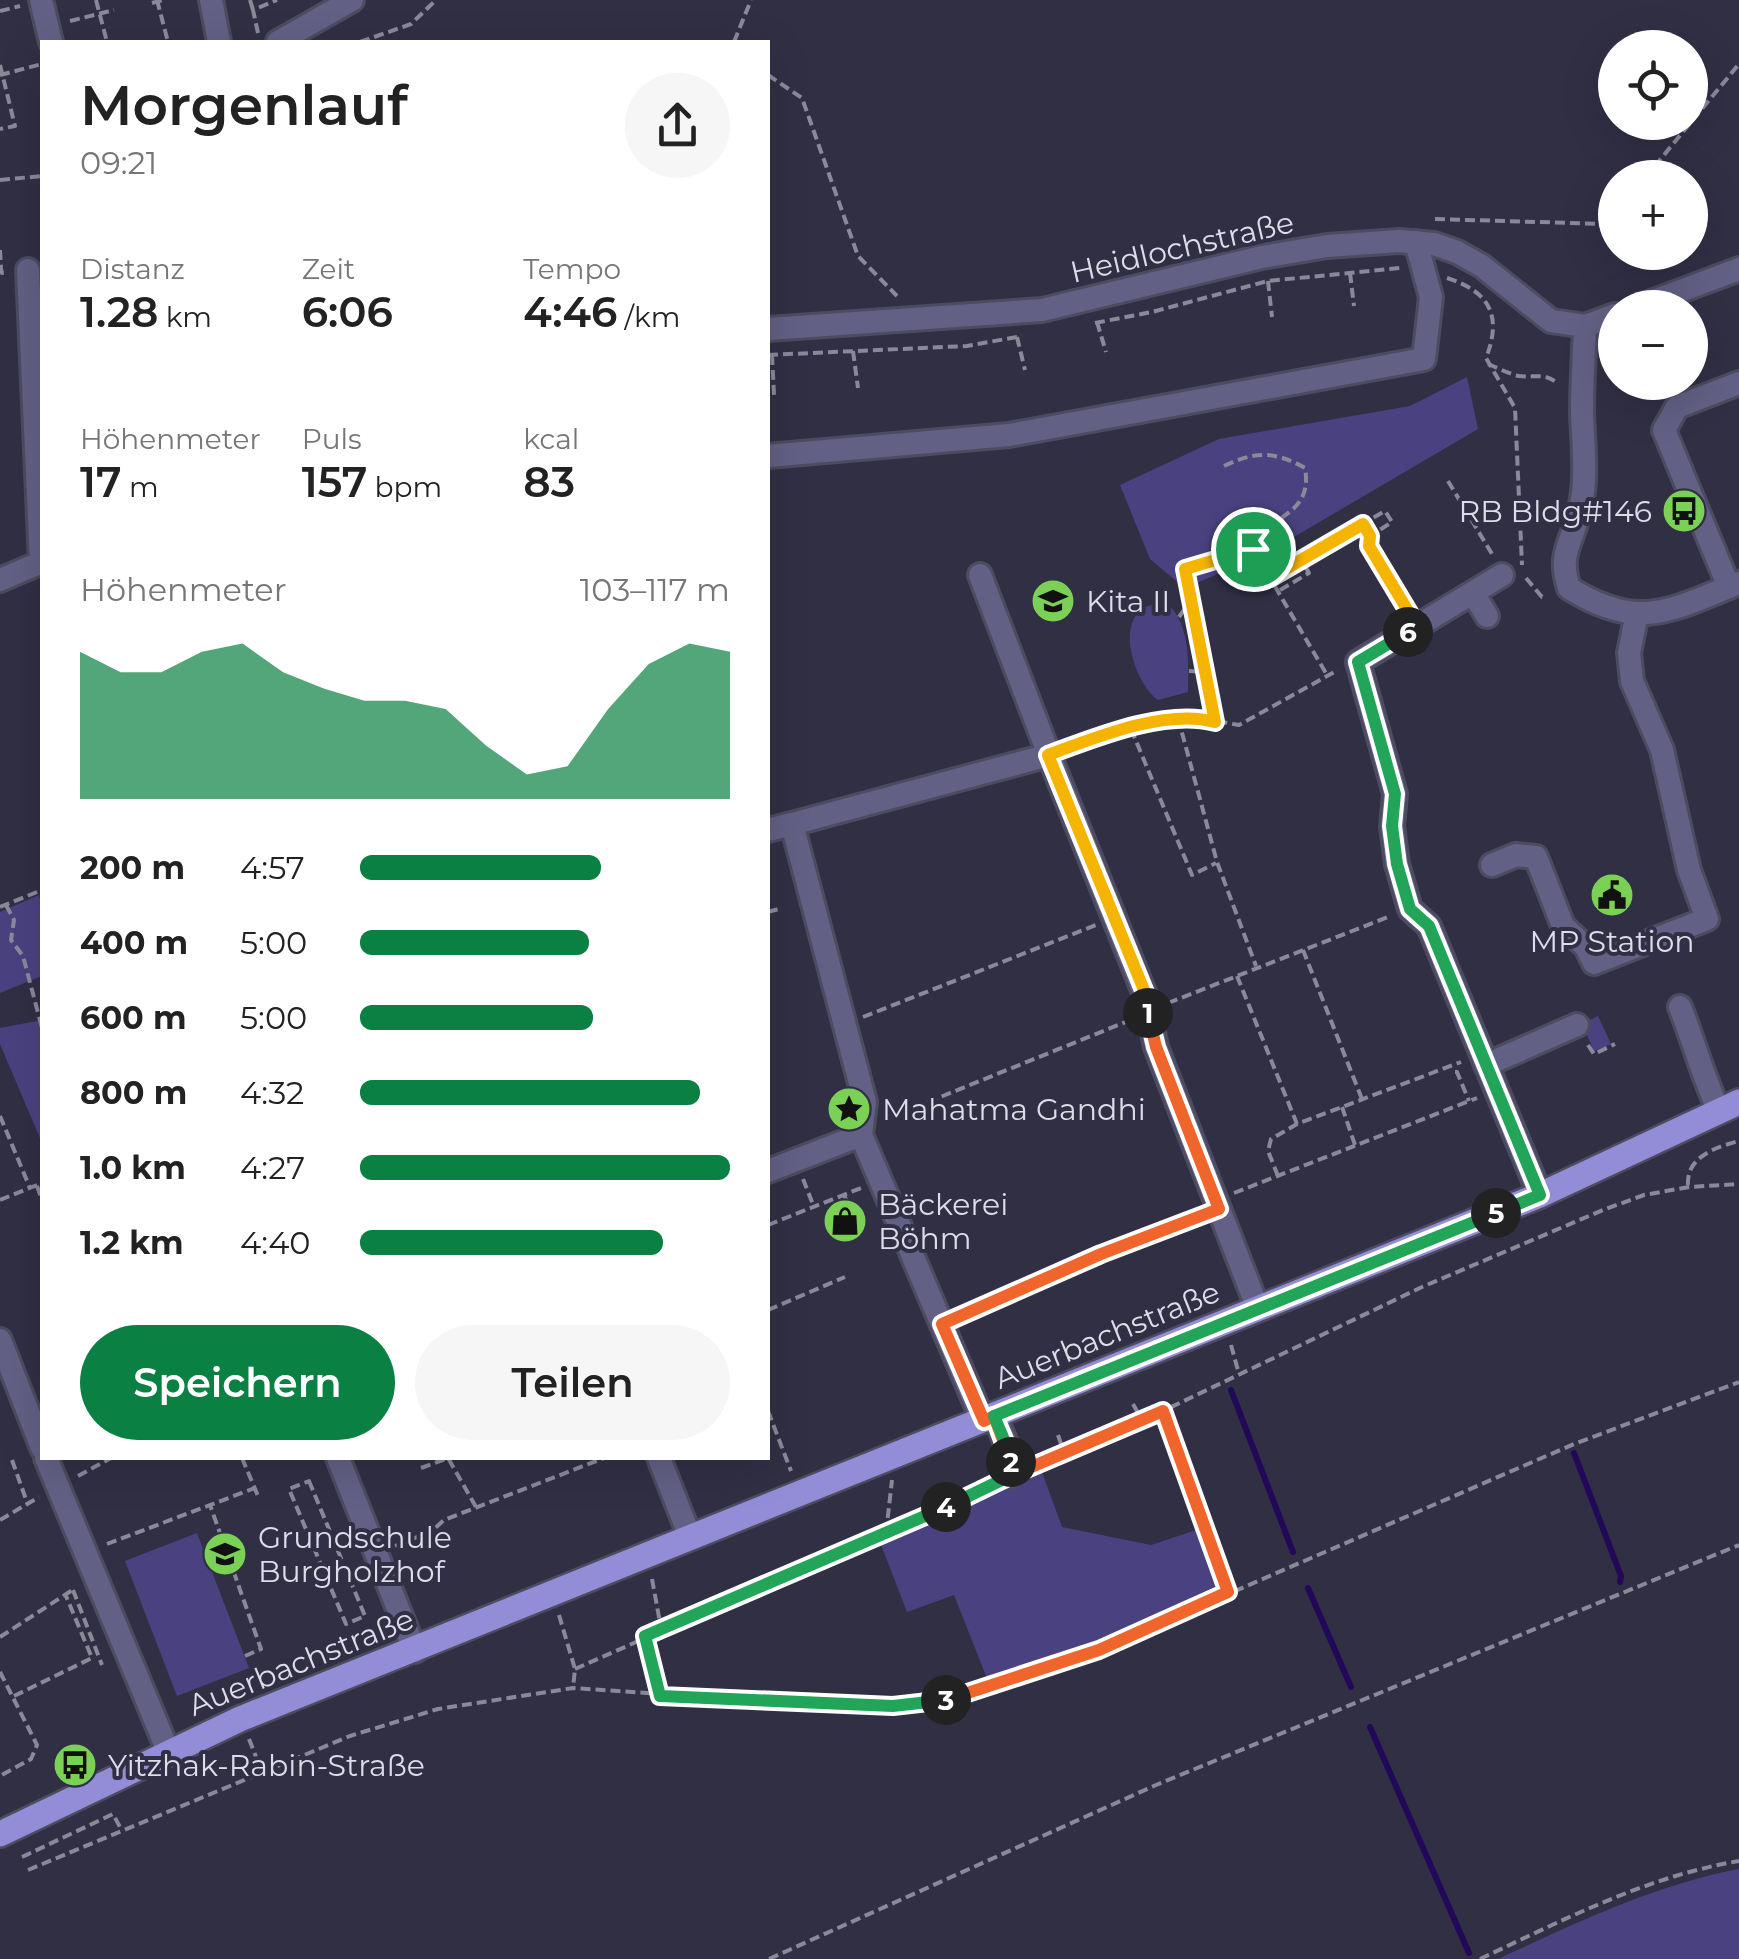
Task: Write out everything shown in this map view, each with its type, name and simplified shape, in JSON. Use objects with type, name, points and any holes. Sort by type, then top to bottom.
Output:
[{"type":"main road","name":"Auerbachstraße","points":[[0,1834],[168,1751],[1540,1195],[1729,1106]]},
{"type":"street","points":[[40,0],[49,34]]},
{"type":"street","points":[[211,0],[219,40]]},
{"type":"street","points":[[282,40],[352,0]]},
{"type":"street","points":[[770,456],[1009,434],[1424,359],[1431,297],[1416,242]]},
{"type":"street","name":"Heidlochstraße","points":[[770,329],[1042,310],[1262,257],[1344,244],[1416,242],[1457,252],[1482,266],[1551,322],[1585,326]]},
{"type":"street","points":[[1682,290],[1739,268]]},
{"type":"street","points":[[28,270],[40,520]]},
{"type":"street","points":[[1598,321],[1585,326],[1582,414],[1586,469],[1579,514],[1564,552],[1563,568],[1570,588],[1604,606],[1637,614],[1665,612],[1734,585],[1664,430],[1677,407],[1739,383]]},
{"type":"street","points":[[0,580],[40,563]]},
{"type":"street","points":[[980,575],[1146,995],[1156,1047],[1258,1309]]},
{"type":"street","points":[[1500,577],[1358,662],[1395,794],[1392,826],[1397,864],[1410,909],[1429,926],[1475,1063],[1497,1090],[1540,1195]]},
{"type":"street","points":[[1473,593],[1486,616]]},
{"type":"street","points":[[1492,865],[1516,854],[1536,857],[1563,926],[1586,947],[1594,963],[1708,919],[1690,870],[1662,750],[1632,680],[1629,654],[1637,614]]},
{"type":"street","points":[[770,830],[1048,755]]},
{"type":"street","points":[[770,1171],[852,1138],[865,1102],[792,824]]},
{"type":"street","points":[[1680,1008],[1700,1056],[1706,1084],[1729,1106]]},
{"type":"street","points":[[1475,1063],[1577,1025]]},
{"type":"street","points":[[852,1138],[881,1180],[942,1324],[1011,1456],[1010,1476]]},
{"type":"street","points":[[0,1340],[40,1443]]},
{"type":"street","points":[[47,1460],[168,1751]]},
{"type":"street","points":[[339,1460],[415,1651]]},
{"type":"street","points":[[660,1460],[690,1537]]},
{"type":"path","points":[[96,0],[106,40]]},
{"type":"path","points":[[250,0],[260,40]]},
{"type":"path","points":[[253,10],[277,0]]},
{"type":"path","points":[[366,40],[411,24],[436,0]]},
{"type":"path","points":[[735,40],[752,0]]},
{"type":"path","points":[[158,1],[168,40]]},
{"type":"path","points":[[49,34],[114,10]]},
{"type":"path","points":[[1,74],[40,64]]},
{"type":"path","points":[[1660,160],[1739,64]]},
{"type":"path","points":[[0,65],[15,126],[0,130]]},
{"type":"path","points":[[770,77],[802,98],[858,256],[906,302],[907,349]]},
{"type":"path","points":[[0,180],[40,176]]},
{"type":"path","points":[[1432,219],[1598,224]]},
{"type":"path","points":[[0,250],[1,267]]},
{"type":"path","points":[[1422,270],[1456,282],[1481,298],[1495,317],[1495,336],[1486,358],[1515,408],[1522,574],[1542,597],[1562,596],[1570,588]]},
{"type":"path","points":[[1350,273],[1354,306]]},
{"type":"path","points":[[1268,281],[1272,317]]},
{"type":"path","points":[[1097,322],[1106,352]]},
{"type":"path","points":[[1016,337],[1026,370]]},
{"type":"path","points":[[853,351],[858,388]]},
{"type":"path","points":[[772,355],[774,394]]},
{"type":"path","points":[[1224,466],[1263,453],[1305,468],[1304,496],[1293,512],[1256,539],[1253,549],[1327,675]]},
{"type":"path","points":[[1448,481],[1497,564],[1492,567],[1500,577]]},
{"type":"path","points":[[1270,578],[1385,510],[1392,522],[1370,536]]},
{"type":"path","points":[[1363,524],[1370,536],[1369,546],[1417,626]]},
{"type":"path","points":[[1215,722],[1185,569],[1253,549]]},
{"type":"path","points":[[1278,591],[1309,573],[1301,559]]},
{"type":"path","points":[[1179,617],[1191,600]]},
{"type":"path","points":[[1189,670],[1205,672]]},
{"type":"path","points":[[1048,755],[1099,736],[1178,718],[1198,717],[1239,726],[1338,670]]},
{"type":"path","points":[[1178,718],[1217,862],[1257,968]]},
{"type":"path","points":[[1131,729],[1192,875],[1217,862]]},
{"type":"path","points":[[40,891],[3,906],[14,920],[12,940],[24,956],[40,1020]]},
{"type":"path","points":[[770,911],[782,908]]},
{"type":"path","points":[[845,1024],[1114,918]]},
{"type":"path","points":[[1303,950],[1362,1099]]},
{"type":"path","points":[[1237,976],[1297,1124]]},
{"type":"path","points":[[1278,1176],[1268,1151],[1270,1139],[1362,1099],[1475,1063]]},
{"type":"path","points":[[1454,1072],[1469,1101]]},
{"type":"path","points":[[942,1324],[1278,1176],[1497,1090]]},
{"type":"path","points":[[1342,1107],[1355,1146]]},
{"type":"path","points":[[0,1116],[30,1188]]},
{"type":"path","points":[[1688,1187],[1687,1174],[1697,1159],[1739,1141]]},
{"type":"path","points":[[795,1160],[814,1207]]},
{"type":"path","points":[[770,1224],[881,1180]]},
{"type":"path","points":[[575,1669],[1163,1411],[1422,1286],[1603,1210],[1688,1187],[1739,1184]]},
{"type":"path","points":[[0,1200],[40,1185]]},
{"type":"path","points":[[844,1195],[848,1204]]},
{"type":"path","points":[[770,1309],[845,1277]]},
{"type":"path","points":[[1224,1322],[1240,1374]]},
{"type":"path","points":[[28,1870],[350,1736],[438,1709],[573,1688],[807,1704],[893,1706],[940,1702],[1099,1650],[1574,1444],[1739,1382]]},
{"type":"path","points":[[1133,1404],[1142,1420]]},
{"type":"path","points":[[1163,1411],[1228,1592]]},
{"type":"path","points":[[770,1416],[790,1471]]},
{"type":"path","points":[[1058,1435],[1064,1453]]},
{"type":"path","points":[[12,1460],[28,1504]]},
{"type":"path","points":[[243,1460],[258,1496]]},
{"type":"path","points":[[421,1468],[443,1460]]},
{"type":"path","points":[[449,1460],[476,1507]]},
{"type":"path","points":[[417,1538],[432,1532],[444,1520],[599,1460]]},
{"type":"path","points":[[886,1532],[893,1475]]},
{"type":"path","points":[[309,1480],[366,1616],[346,1624],[289,1489],[309,1480]]},
{"type":"path","points":[[124,1538],[255,1488]]},
{"type":"path","points":[[210,1506],[261,1649],[245,1656]]},
{"type":"path","points":[[769,1959],[1156,1785],[1739,1545]]},
{"type":"path","points":[[650,1554],[654,1603],[661,1629]]},
{"type":"path","points":[[0,1637],[95,1576]]},
{"type":"path","points":[[73,1590],[102,1665]]},
{"type":"path","points":[[552,1594],[575,1669],[573,1688]]},
{"type":"path","points":[[14,1696],[92,1658],[66,1596]]},
{"type":"path","points":[[645,1636],[660,1696]]},
{"type":"path","points":[[0,1672],[36,1745],[31,1759],[0,1776]]},
{"type":"path","points":[[249,1741],[262,1772]]},
{"type":"path","points":[[22,1857],[113,1814],[120,1830]]},
{"type":"path","points":[[1480,1959],[1606,1901],[1706,1867],[1739,1861]]},
{"type":"shaded area","points":[[1467,377],[1478,429],[1265,554],[1199,582],[1181,585],[1150,559],[1120,485],[1219,439],[1410,406]]},
{"type":"shaded area","points":[[1166,603],[1184,632],[1188,692],[1158,700],[1138,672],[1130,635],[1140,611]]},
{"type":"shaded area","points":[[39,895],[40,977],[0,993],[0,912]]},
{"type":"shaded area","points":[[1598,1016],[1611,1044],[1594,1051],[1582,1024]]},
{"type":"shaded area","points":[[40,1020],[40,1138],[0,1044],[0,1028]]},
{"type":"shaded area","points":[[1042,1472],[1062,1527],[1151,1545],[1199,1529],[1218,1585],[1097,1642],[988,1681],[954,1595],[907,1612],[880,1542]]},
{"type":"shaded area","points":[[197,1533],[249,1668],[177,1696],[125,1561]]},
{"type":"shaded area","points":[[1739,1869],[1739,1959],[1498,1959],[1646,1895]]},
{"type":"waterway","points":[[1231,1390],[1293,1552]]},
{"type":"waterway","points":[[1574,1453],[1620,1582]]},
{"type":"waterway","points":[[1308,1588],[1351,1687]]},
{"type":"waterway","points":[[1370,1727],[1469,1953]]},
{"type":"place","name":"RB Bldg#146","points":[[1684,511]]},
{"type":"place","name":"Kita II","points":[[1053,601]]},
{"type":"place","name":"MP Station","points":[[1612,895]]},
{"type":"place","name":"Mahatma Gandhi","points":[[849,1109]]},
{"type":"place","name":"Bäckerei Böhm","points":[[845,1221]]},
{"type":"place","name":"Grundschule Burgholzhof","points":[[225,1554]]},
{"type":"place","name":"Yitzhak-Rabin-Straße","points":[[75,1765]]},
{"type":"route","points":[[1253,549],[1185,569],[1215,722],[1198,717],[1178,718],[1099,736],[1048,755],[1146,995],[1156,1047],[1219,1209],[1101,1254],[942,1324],[984,1421],[994,1416],[1011,1456],[1010,1476],[1163,1411],[1228,1592],[1099,1650],[940,1702],[893,1706],[660,1696],[645,1636],[1010,1476],[1011,1456],[1000,1431],[994,1416],[1540,1195],[1429,926],[1410,909],[1397,864],[1392,826],[1395,794],[1358,662],[1417,626],[1369,546],[1370,536],[1363,524],[1270,578],[1253,549]]}]
